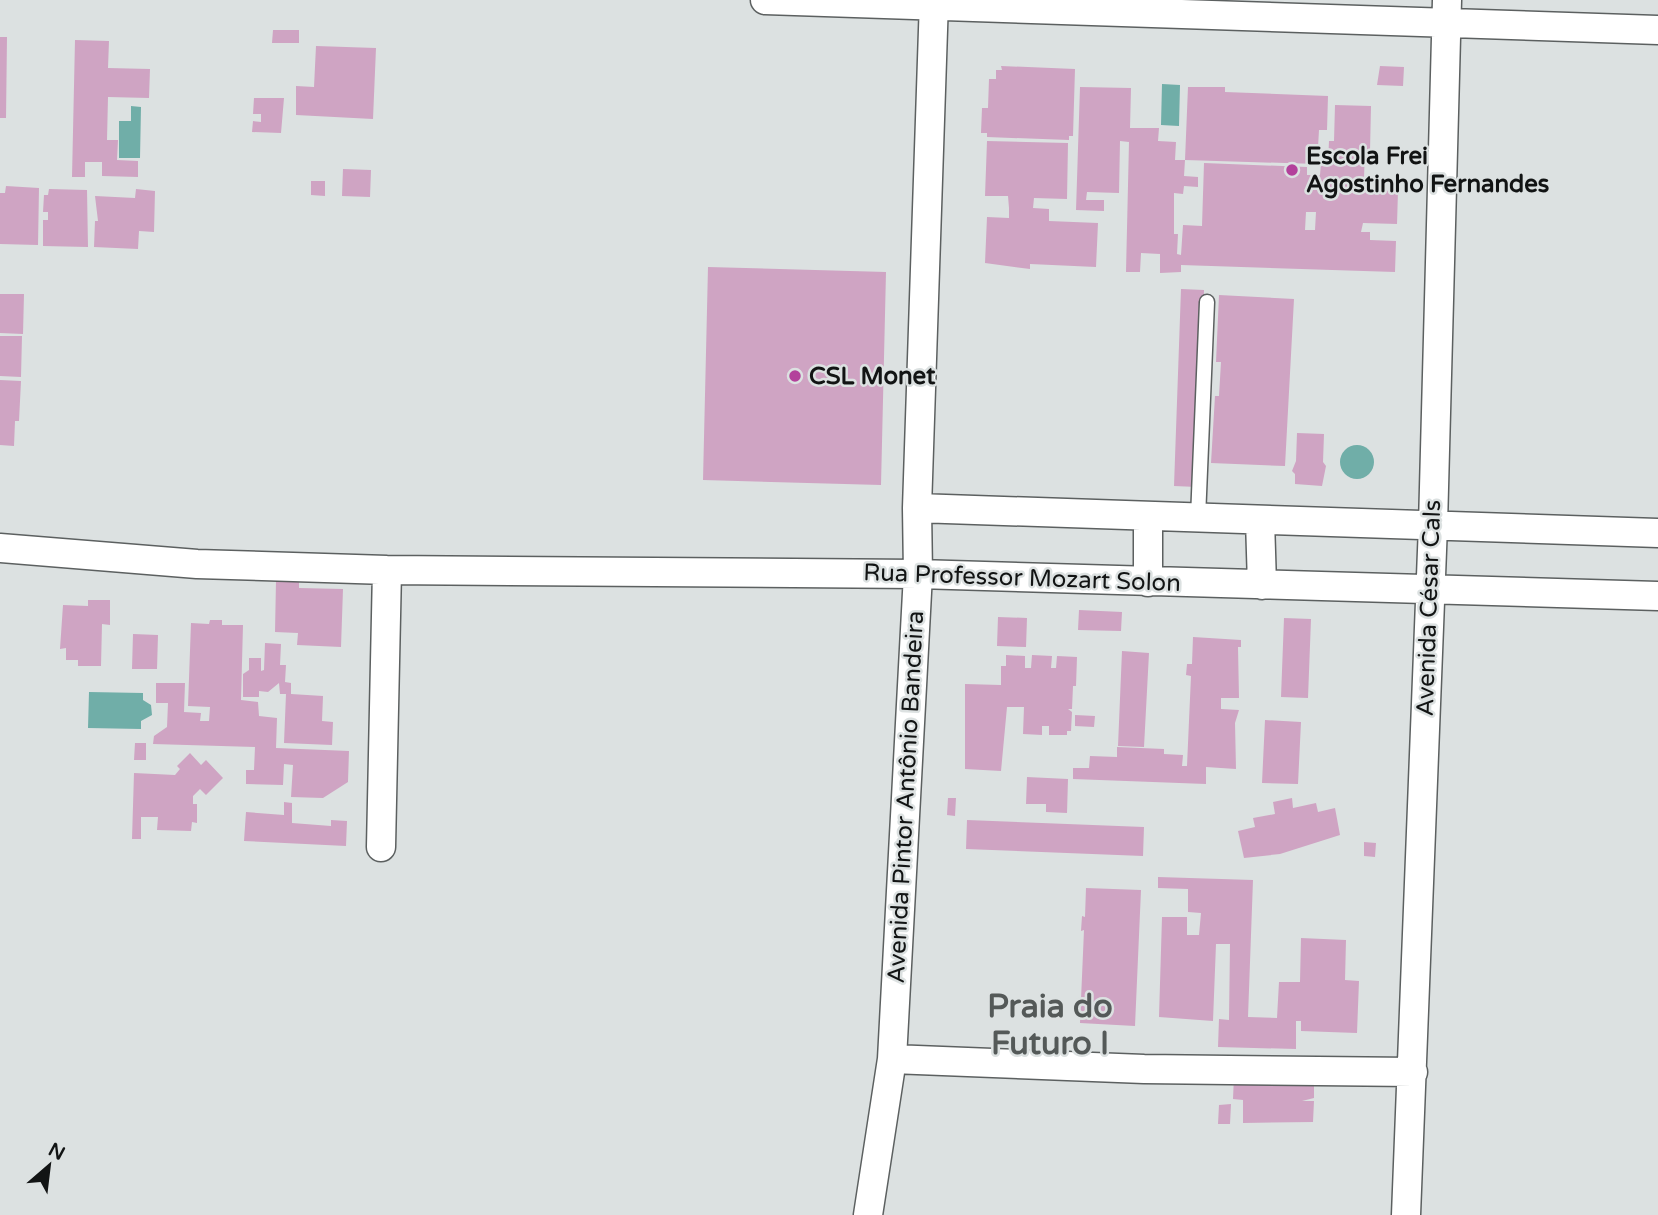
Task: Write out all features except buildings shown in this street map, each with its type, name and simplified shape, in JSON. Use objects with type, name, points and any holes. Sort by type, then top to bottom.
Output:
[{"type":"street","points":[[765,0],[1446,11],[1658,30]]},
{"type":"street","name":"Avenida Pintor Antônio Bandeira","points":[[868,1215],[892,1059],[918,575],[917,509],[934,3]]},
{"type":"street","name":"Avenida César Cals","points":[[1406,1215],[1433,525],[1446,11]]},
{"type":"street","points":[[917,509],[1658,533]]},
{"type":"street","points":[[1148,516],[1148,582]]},
{"type":"street","points":[[1260,520],[1262,585]]},
{"type":"street","name":"Rua Professor Mozart Solon","points":[[0,548],[197,564],[387,570],[918,575],[1658,596]]},
{"type":"street","points":[[382,847],[387,570]]},
{"type":"street","points":[[892,1059],[1144,1069],[1413,1072]]},
{"type":"lane","points":[[1198,518],[1207,302]]},
{"type":"water","points":[[1162,84],[1180,85],[1179,126],[1161,125]]},
{"type":"water","points":[[131,106],[141,107],[140,158],[119,158],[119,121],[131,121]]},
{"type":"water","points":[[1357,445],[1369,450],[1374,462],[1369,474],[1357,479],[1345,474],[1340,462],[1345,450]]},
{"type":"water","points":[[89,692],[143,693],[143,700],[151,705],[152,715],[141,721],[141,729],[88,728]]},
{"type":"place","name":"Escola Frei Agostinho Fernandes","points":[[1292,170]]},
{"type":"place","name":"CSL Monet","points":[[795,376]]},
{"type":"district","name":"Praia do Futuro I","points":[[1050,1026]]}]
